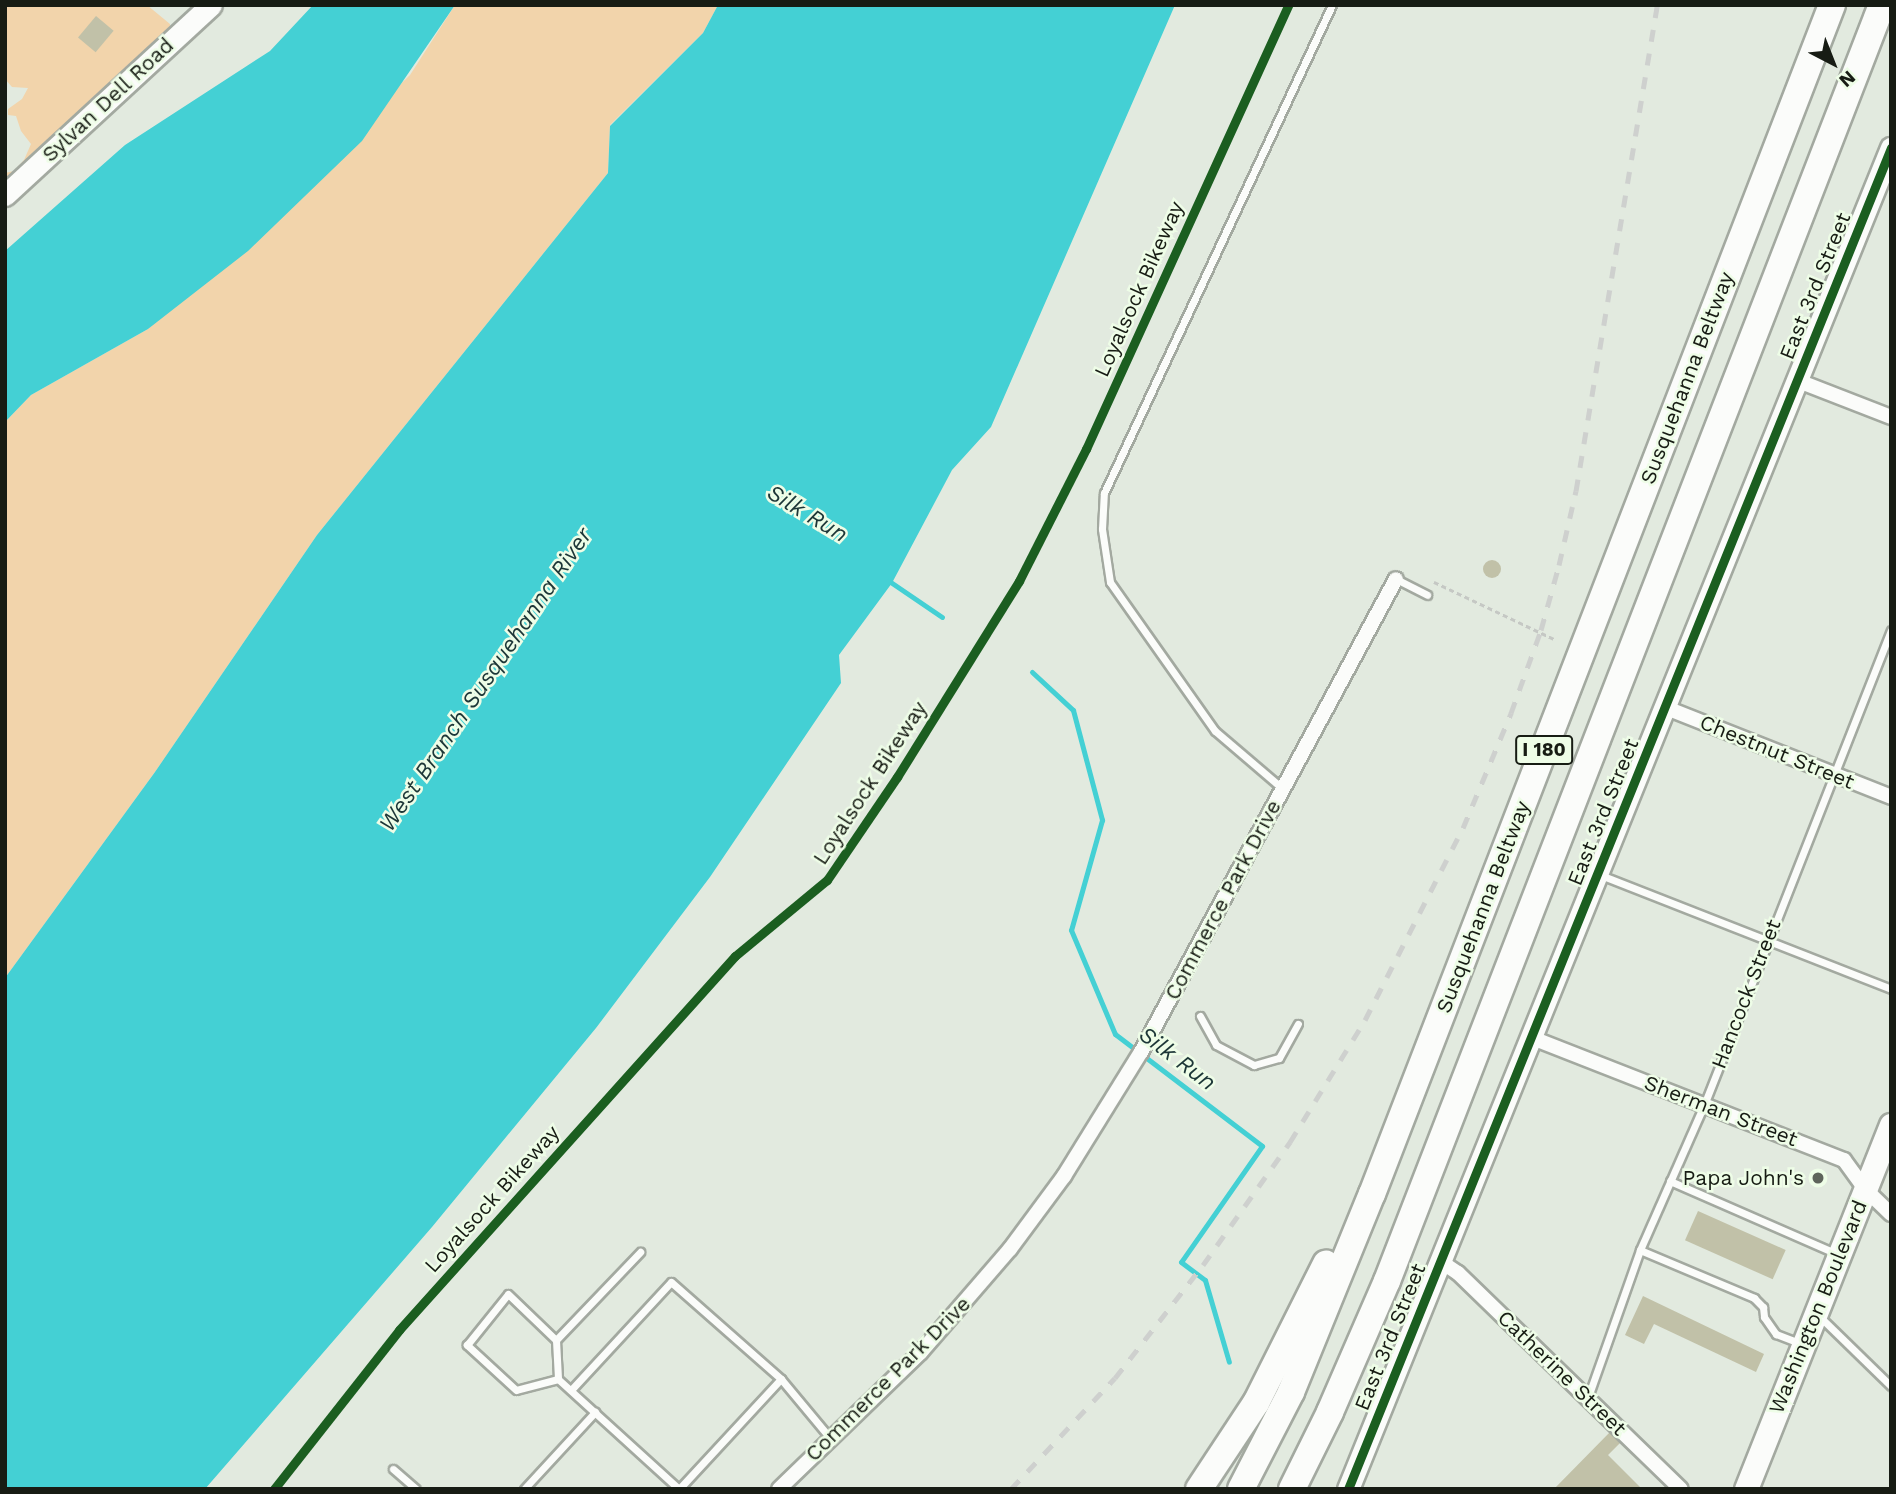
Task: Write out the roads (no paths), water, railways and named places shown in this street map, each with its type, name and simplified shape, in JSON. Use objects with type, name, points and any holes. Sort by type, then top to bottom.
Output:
[{"type":"highway","name":"Susquehanna Beltway","points":[[1241,1489],[1291,1392],[1327,1308],[1832,5]]},
{"type":"highway","name":"I 180","points":[[1292,1489],[1330,1412],[1387,1281],[1882,5]]},
{"type":"highway","points":[[1199,1489],[1230,1444],[1281,1357],[1446,1001]]},
{"type":"main road","name":"Sylvan Dell Road","points":[[5,195],[211,5]]},
{"type":"main road","name":"East 3rd Street","points":[[1348,1489],[1891,148]]},
{"type":"main road","name":"Washington Boulevard","points":[[1746,1489],[1891,1125]]},
{"type":"street","points":[[1796,380],[1891,417]]},
{"type":"street","name":"Commerce Park Drive","points":[[779,1489],[921,1352],[1010,1249],[1064,1176],[1147,1040],[1396,579]]},
{"type":"street","name":"Chestnut Street","points":[[1664,707],[1891,797]]},
{"type":"street","name":"Sherman Street","points":[[1530,1037],[1844,1160],[1865,1189],[1891,1214]]},
{"type":"street","name":"Catherine Street","points":[[1440,1261],[1458,1273],[1681,1489]]},
{"type":"lane","points":[[1283,789],[1215,731],[1110,582],[1102,529],[1103,505],[1104,493],[1332,5]]},
{"type":"lane","points":[[1396,579],[1427,595]]},
{"type":"lane","name":"Hancock Street","points":[[1588,1398],[1640,1250],[1704,1105],[1891,630]]},
{"type":"lane","points":[[1597,873],[1891,989]]},
{"type":"lane","points":[[1200,1016],[1216,1045],[1254,1065],[1279,1058],[1298,1024]]},
{"type":"lane","points":[[1670,1181],[1839,1255]]},
{"type":"lane","points":[[1640,1250],[1754,1298],[1763,1307],[1764,1317],[1776,1334],[1803,1345]]},
{"type":"lane","points":[[556,1340],[640,1252]]},
{"type":"lane","points":[[570,1390],[671,1282],[781,1379],[831,1439]]},
{"type":"lane","points":[[558,1379],[516,1390],[467,1345],[509,1294],[556,1340],[558,1379],[679,1489],[781,1379]]},
{"type":"lane","points":[[1816,1313],[1891,1386]]},
{"type":"lane","points":[[524,1489],[595,1412]]},
{"type":"lane","points":[[393,1469],[416,1489]]},
{"type":"water","points":[[313,5],[455,5],[362,141],[248,251],[148,329],[31,395],[5,422],[5,251],[125,145],[270,51]]},
{"type":"water","name":"West Branch Susquehanna River","points":[[718,5],[1175,5],[991,427],[952,470],[892,583],[839,655],[841,683],[710,877],[596,1028],[432,1227],[205,1489],[5,1489],[5,978],[155,772],[317,535],[608,173],[610,126],[703,33]]},
{"type":"waterway","name":"Silk Run","points":[[889,581],[942,617]]},
{"type":"waterway","name":"Silk Run","points":[[1032,672],[1073,710],[1102,820],[1071,930],[1115,1034],[1262,1146],[1181,1262],[1205,1280],[1229,1362]]},
{"type":"railway","points":[[1011,1489],[1115,1378],[1203,1265],[1290,1142],[1365,1020],[1463,828],[1511,713],[1541,630],[1559,565],[1576,491],[1657,5]]},
{"type":"place","name":"Papa John's","points":[[1818,1178]]}]
